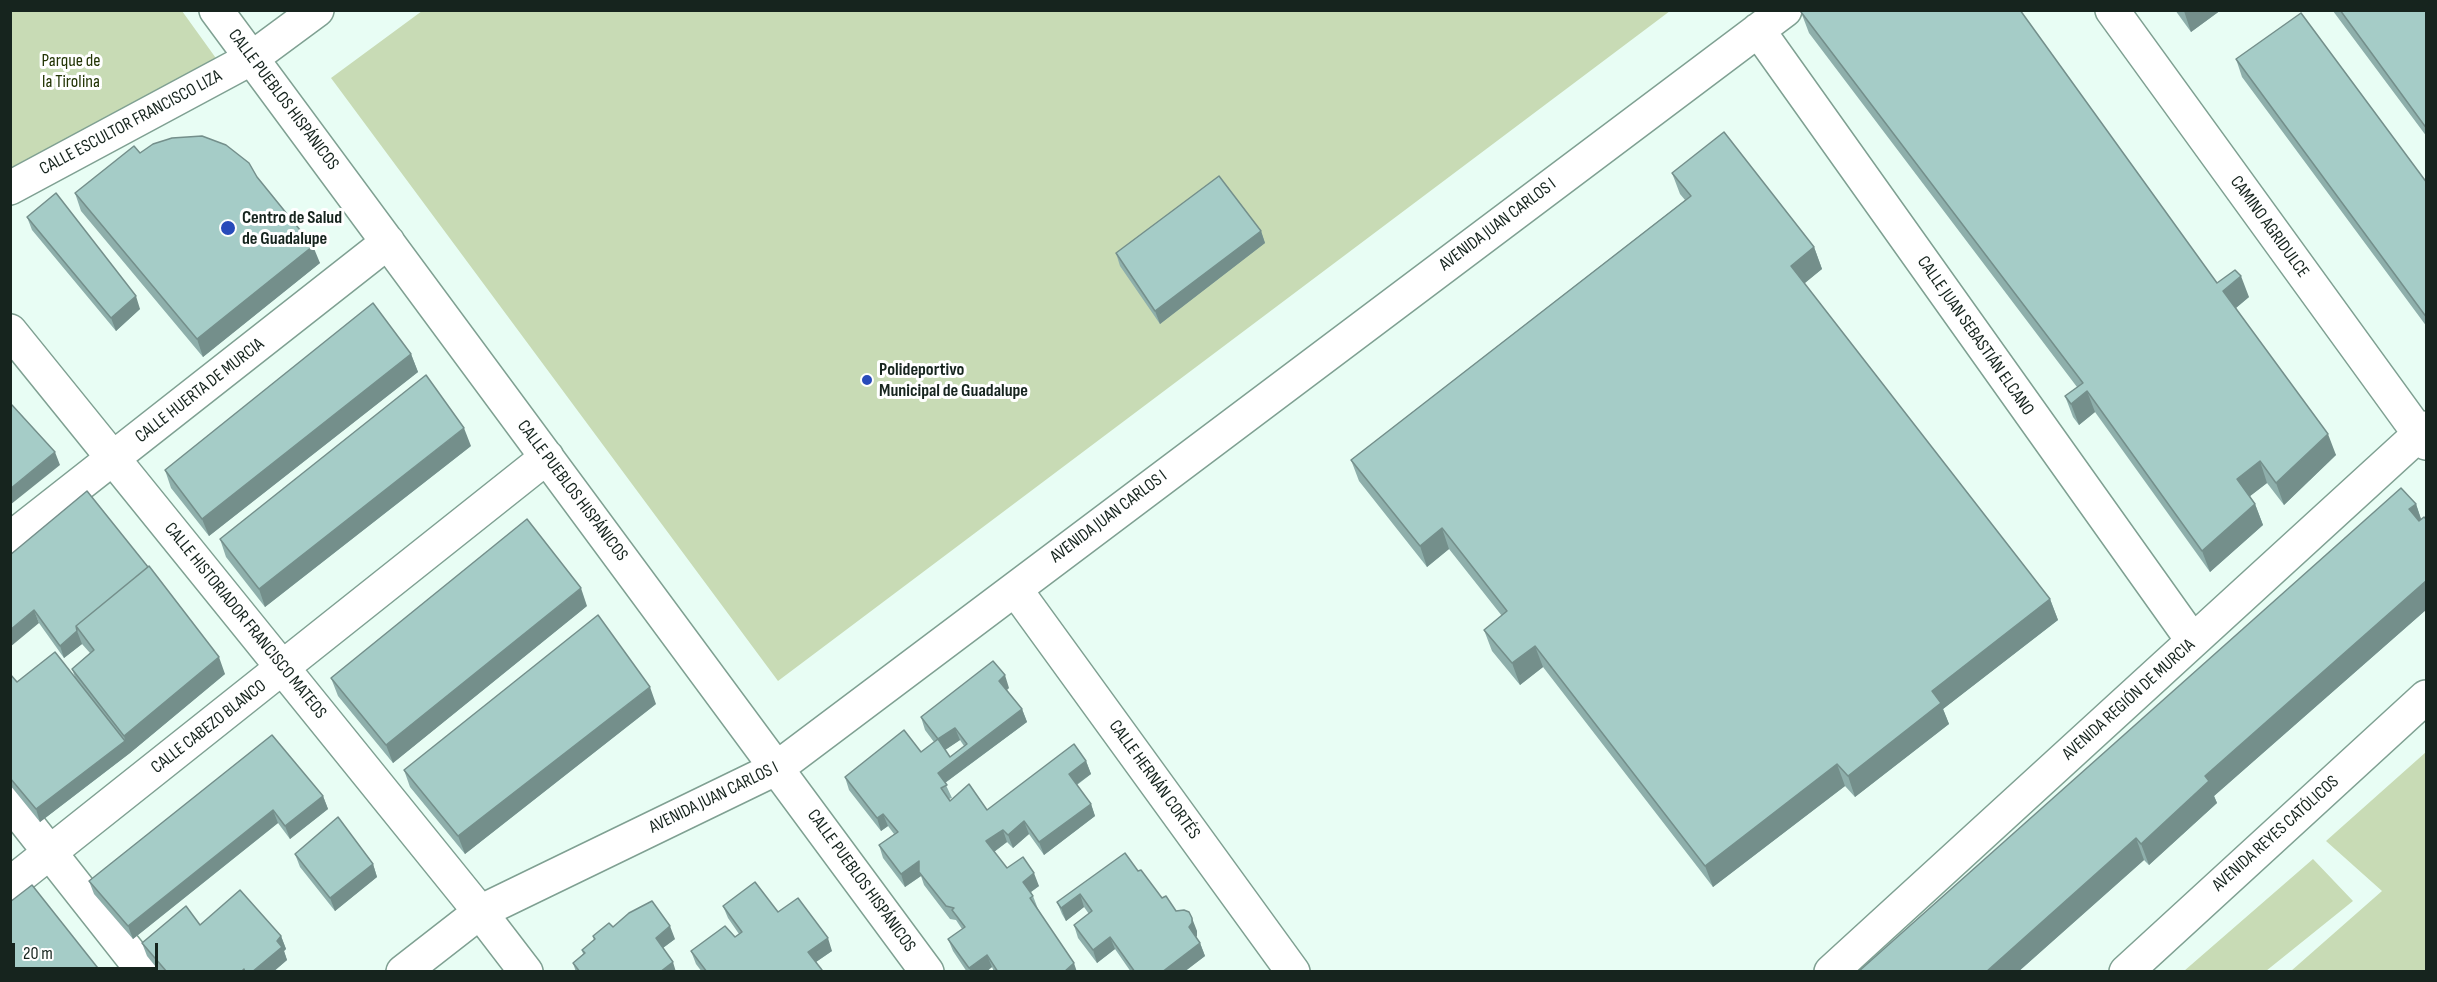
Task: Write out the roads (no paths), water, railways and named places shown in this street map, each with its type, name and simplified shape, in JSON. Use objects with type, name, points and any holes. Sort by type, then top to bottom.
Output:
[{"type":"street","name":"CALLE PUEBLOS HISPÁNICOS","points":[[216,10],[927,972]]},
{"type":"street","name":"CALLE ESCULTOR FRANCISCO LIZA","points":[[10,188],[252,58],[317,10]]},
{"type":"street","name":"AVENIDA JUAN CARLOS I","points":[[403,972],[480,912],[777,768],[1785,10]]},
{"type":"street","name":"CAMINO AGRIDULCE","points":[[2112,10],[2424,435]]},
{"type":"street","name":"CALLE JUAN SEBASTIÁN ELCANO","points":[[1758,30],[2193,641]]},
{"type":"street","name":"CALLE HUERTA DE MURCIA","points":[[10,539],[388,242]]},
{"type":"street","name":"CALLE HISTORIADOR FRANCISCO MATEOS","points":[[10,331],[526,972]]},
{"type":"street","name":"AVENIDA REGIÓN DE MURCIA","points":[[1831,972],[2193,641],[2424,435]]},
{"type":"street","name":"CALLE CABEZO BLANCO","points":[[10,884],[547,457]]},
{"type":"street","name":"CALLE HERNÁN CORTÉS","points":[[1015,589],[1293,972]]},
{"type":"street","name":"AVENIDA REYES CATÓLICOS","points":[[2126,972],[2427,697]]},
{"type":"street","points":[[10,802],[144,972]]},
{"type":"place","name":"Centro de Salud de Guadalupe","points":[[228,228]]},
{"type":"place","name":"Polideportivo Municipal de Guadalupe","points":[[867,380]]},
{"type":"park label","name":"Parque de la Tirolina","points":[[71,71]]}]
